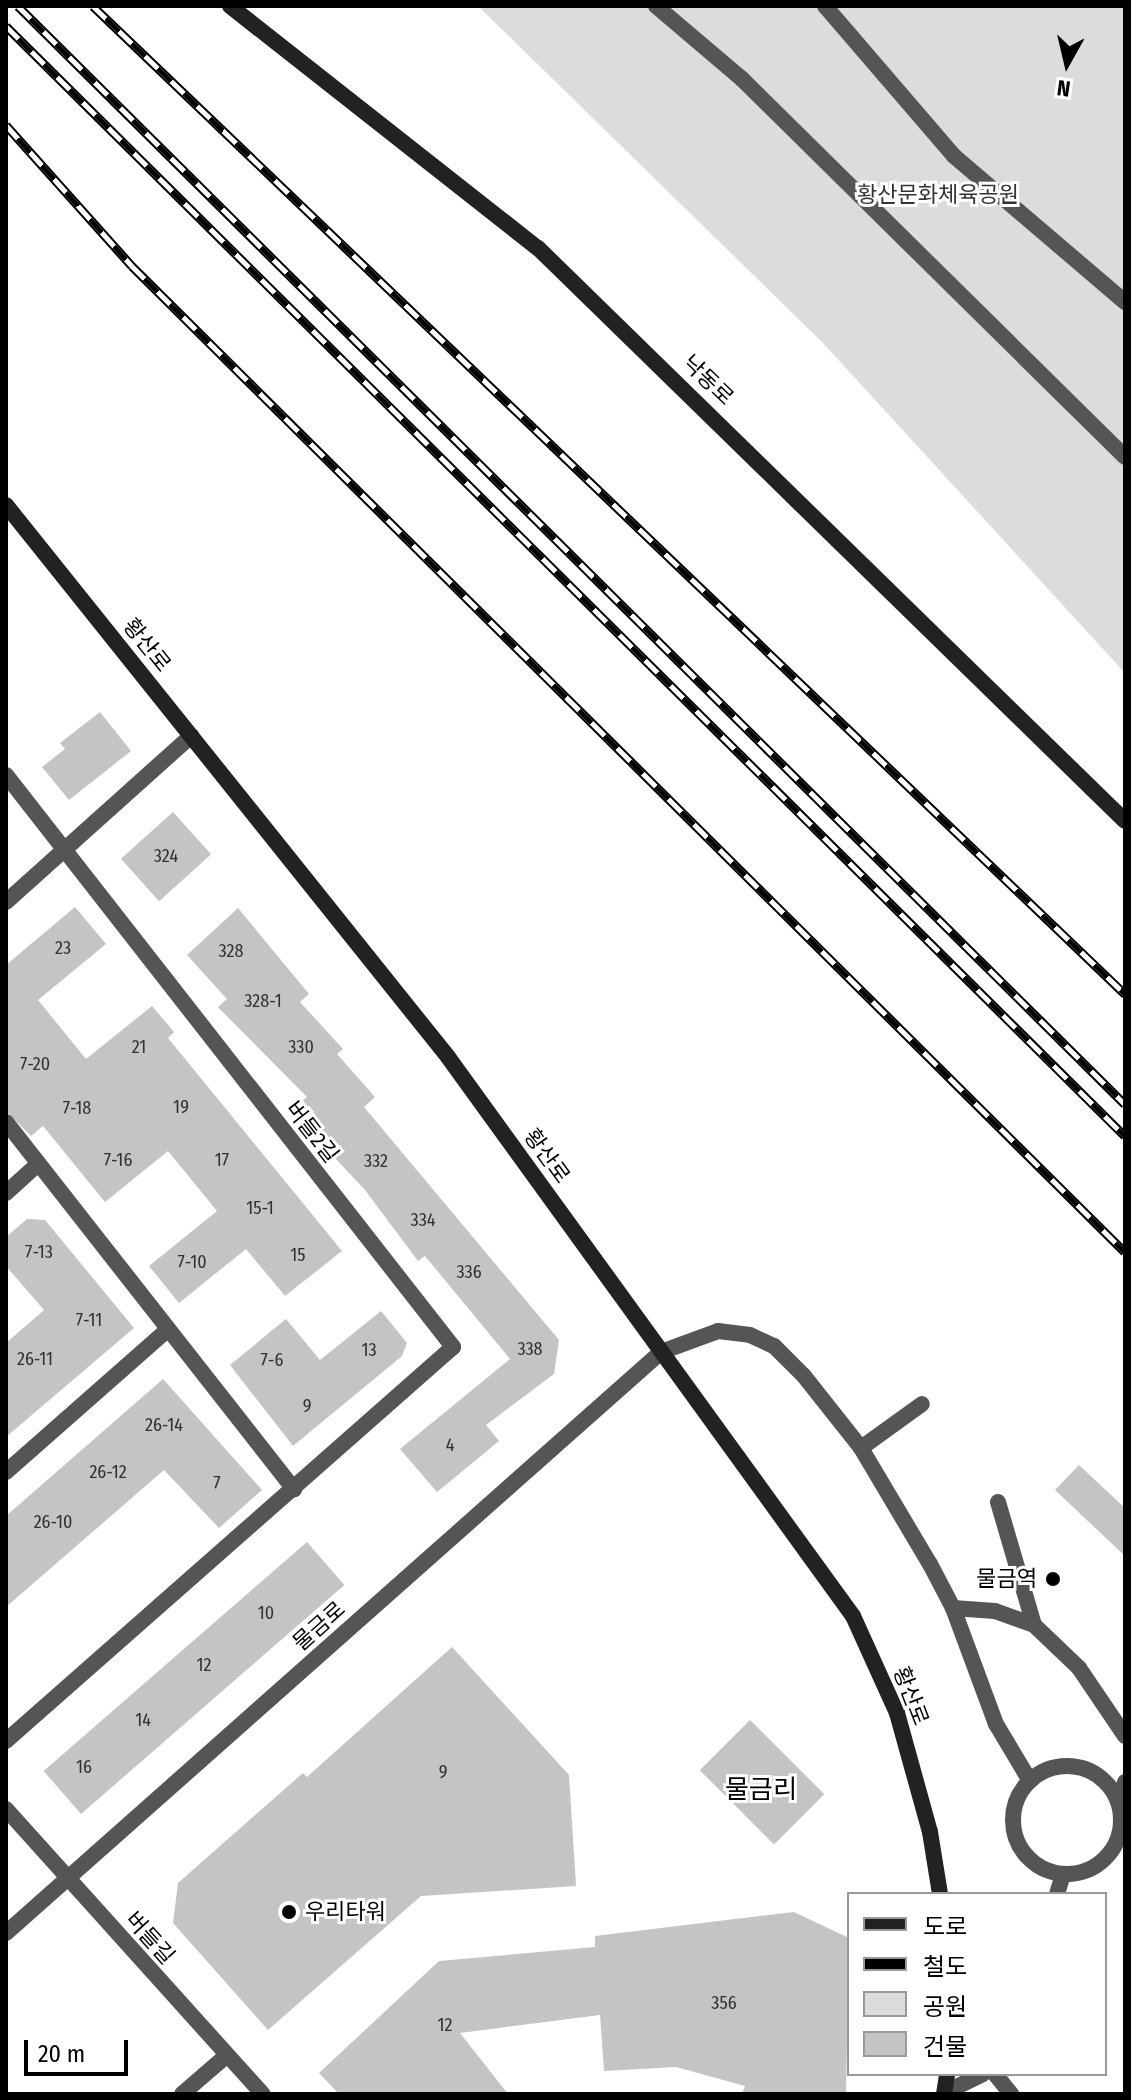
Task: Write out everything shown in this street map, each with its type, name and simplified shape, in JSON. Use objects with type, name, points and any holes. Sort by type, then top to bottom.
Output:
[{"type":"main road","name":"낙동로","points":[[230,6],[538,248],[1125,821]]},
{"type":"main road","name":"황산로","points":[[6,505],[448,1057],[853,1616],[897,1713],[930,1832],[940,1892]]},
{"type":"street","points":[[656,6],[742,79],[1125,457]]},
{"type":"street","points":[[825,6],[954,156],[1125,302]]},
{"type":"street","points":[[6,902],[191,736]]},
{"type":"street","name":"버들2길","points":[[6,775],[453,1347],[6,1741]]},
{"type":"street","points":[[6,1122],[166,1331],[294,1489]]},
{"type":"street","points":[[6,1193],[38,1164]]},
{"type":"street","points":[[6,1472],[166,1331]]},
{"type":"street","points":[[661,1352],[718,1331],[750,1335],[774,1346],[861,1448],[953,1608],[996,1724],[1030,1781]]},
{"type":"street","name":"물금로","points":[[6,1933],[661,1352]]},
{"type":"street","points":[[861,1448],[922,1404]]},
{"type":"street","points":[[998,1502],[1034,1625]]},
{"type":"street","points":[[953,1608],[995,1611],[1034,1625],[1079,1668],[1125,1736]]},
{"type":"street","points":[[1119,1802],[1096,1774],[1080,1767],[1054,1768],[1030,1781],[1019,1794],[1013,1829],[1030,1860],[1063,1874],[1097,1865],[1122,1839],[1119,1802],[1125,1782]]},
{"type":"street","name":"버들길","points":[[6,1809],[263,2094]]},
{"type":"street","points":[[1058,1892],[1063,1874]]},
{"type":"street","points":[[182,2094],[226,2056]]},
{"type":"street","points":[[945,2093],[979,2076]]},
{"type":"street","points":[[997,2076],[1011,2094]]},
{"type":"green space","name":"황산문화체육공원","points":[[478,6],[1125,6],[1125,673],[823,343]]},
{"type":"building","points":[[100,712],[131,751],[69,800],[42,767],[65,749],[60,743]]},
{"type":"building","points":[[173,812],[211,854],[159,901],[121,859]]},
{"type":"building","points":[[75,907],[106,944],[38,1000],[86,1059],[152,1006],[174,1032],[168,1038],[342,1251],[285,1296],[246,1249],[179,1303],[149,1266],[217,1211],[168,1151],[105,1202],[43,1126],[31,1136],[6,1111],[6,965]]},
{"type":"building","points":[[238,908],[309,994],[300,1002],[343,1049],[337,1054],[375,1097],[364,1107],[559,1340],[554,1374],[486,1425],[499,1441],[437,1492],[400,1449],[510,1359],[425,1256],[418,1261],[365,1190],[291,1111],[307,1097],[218,1007],[227,999],[187,955]]},
{"type":"building","points":[[27,1219],[45,1220],[134,1328],[6,1437],[6,1343],[44,1310],[6,1266],[6,1237]]},
{"type":"building","points":[[381,1311],[407,1343],[402,1356],[293,1446],[230,1365],[286,1319],[320,1360]]},
{"type":"building","points":[[163,1379],[262,1490],[219,1528],[164,1470],[6,1607],[6,1516]]},
{"type":"building","points":[[1079,1465],[1125,1508],[1125,1556],[1055,1490]]},
{"type":"building","points":[[307,1542],[344,1585],[81,1814],[44,1771]]},
{"type":"building","points":[[452,1647],[569,1775],[576,1886],[421,1896],[268,2030],[173,1923],[178,1883],[303,1773],[307,1777]]},
{"type":"building","points":[[750,1720],[824,1794],[774,1844],[700,1770]]},
{"type":"building","points":[[794,1912],[847,1937],[846,2094],[742,2094],[745,2086],[676,2067],[604,2071],[600,2015],[460,2033],[508,2094],[339,2094],[319,2073],[439,1961],[595,1947],[595,1936]]},
{"type":"railway","points":[[18,6],[1125,1104]]},
{"type":"railway","points":[[93,6],[1125,994]]},
{"type":"railway","points":[[6,26],[1125,1136]]},
{"type":"railway","points":[[6,125],[132,266],[1125,1252]]},
{"type":"place","name":"물금역","points":[[1053,1579]]},
{"type":"place","name":"우리타워","points":[[289,1912]]},
{"type":"district","name":"물금리","points":[[761,1790]]}]
